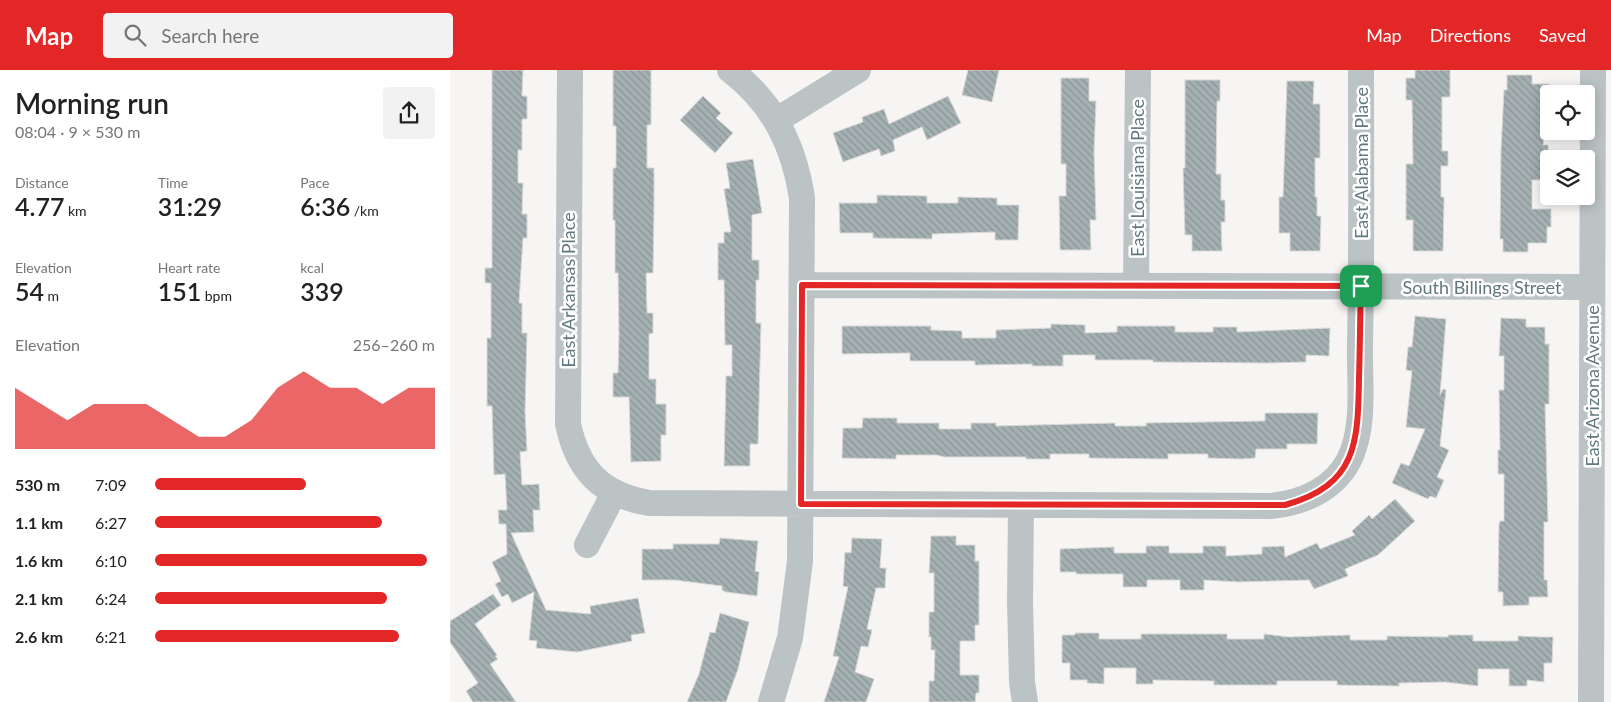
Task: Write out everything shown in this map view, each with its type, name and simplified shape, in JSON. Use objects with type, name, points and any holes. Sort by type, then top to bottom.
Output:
[{"type":"street","name":"East Arkansas Place","points":[[570,70],[568,424],[572,442],[579,459],[590,474],[614,493],[631,500],[649,503],[1021,505]]},
{"type":"street","points":[[730,70],[763,100],[777,120],[789,144],[797,170],[802,198],[800,561],[790,638],[771,702]]},
{"type":"street","points":[[777,120],[858,70]]},
{"type":"street","name":"East Louisiana Place","points":[[1136,286],[1138,70]]},
{"type":"street","name":"East Alabama Place","points":[[1021,505],[1271,506],[1302,500],[1319,492],[1334,480],[1345,466],[1357,436],[1361,286],[1361,70]]},
{"type":"street","name":"East Arizona Avenue","points":[[1591,702],[1601,636],[1592,287],[1593,70]]},
{"type":"street","name":"South Billings Street","points":[[802,285],[1592,287]]},
{"type":"street","points":[[587,545],[614,493]]},
{"type":"street","points":[[1021,505],[1020,602],[1022,682],[1025,702]]},
{"type":"building","points":[[492,70],[523,70],[522,96],[527,96],[527,119],[522,119],[522,150],[518,150],[518,183],[523,183],[522,214],[527,214],[527,238],[523,238],[519,303],[522,303],[522,333],[527,333],[525,412],[527,451],[520,452],[522,485],[539,484],[540,510],[533,510],[534,532],[511,533],[546,610],[591,614],[590,606],[638,598],[645,633],[631,635],[632,641],[577,652],[536,648],[537,641],[529,640],[534,592],[512,603],[508,594],[502,597],[495,584],[501,581],[492,562],[507,554],[506,524],[499,524],[498,510],[507,510],[505,474],[494,475],[492,406],[487,406],[487,338],[491,338],[491,283],[485,283],[485,268],[492,268]]},
{"type":"building","points":[[613,70],[651,70],[651,125],[647,125],[647,168],[654,168],[653,273],[646,273],[647,313],[653,313],[653,333],[649,334],[649,379],[656,379],[656,404],[666,404],[666,435],[661,435],[661,461],[631,462],[629,397],[613,397],[613,373],[618,373],[619,334],[618,273],[615,273],[615,220],[613,220],[613,168],[616,168],[616,126],[613,126]]},
{"type":"building","points":[[968,70],[999,70],[992,102],[962,95]]},
{"type":"building","points":[[1415,70],[1450,70],[1450,97],[1442,97],[1442,151],[1448,151],[1448,166],[1441,166],[1441,197],[1444,197],[1443,251],[1413,251],[1413,220],[1406,220],[1406,164],[1413,164],[1412,100],[1406,100],[1406,78],[1415,78]]},
{"type":"building","points":[[1507,75],[1532,75],[1532,84],[1549,84],[1540,85],[1540,140],[1544,140],[1543,145],[1548,145],[1548,150],[1540,150],[1540,180],[1532,180],[1532,209],[1551,209],[1551,227],[1547,227],[1547,243],[1528,243],[1528,252],[1503,252],[1503,239],[1500,239],[1501,150],[1504,90],[1507,90]]},
{"type":"building","points":[[1061,78],[1089,78],[1089,101],[1096,101],[1094,152],[1096,220],[1090,220],[1091,250],[1060,250],[1059,196],[1066,196],[1066,164],[1061,164]]},
{"type":"building","points":[[1185,80],[1220,80],[1220,101],[1217,101],[1216,174],[1221,174],[1221,200],[1225,200],[1225,222],[1221,222],[1222,251],[1192,251],[1192,235],[1185,235],[1183,168],[1185,168]]},
{"type":"building","points":[[1287,81],[1314,81],[1313,104],[1320,104],[1320,158],[1315,158],[1315,197],[1317,197],[1317,216],[1321,216],[1320,251],[1290,251],[1290,233],[1279,233],[1279,197],[1283,197]]},
{"type":"building","points":[[703,96],[721,113],[716,118],[733,133],[715,153],[680,120]]},
{"type":"building","points":[[948,96],[961,123],[927,140],[922,127],[893,140],[895,151],[881,156],[879,149],[843,162],[833,133],[863,122],[862,117],[884,109],[889,124]]},
{"type":"building","points":[[753,159],[762,213],[752,215],[752,260],[759,260],[759,280],[756,280],[756,323],[761,323],[758,444],[750,444],[750,466],[724,466],[726,376],[732,376],[732,345],[725,345],[724,280],[718,280],[718,243],[724,243],[724,232],[731,232],[724,189],[730,188],[726,163]]},
{"type":"building","points":[[877,195],[927,196],[927,203],[958,203],[958,197],[997,198],[997,205],[1019,205],[1018,240],[995,240],[995,232],[932,234],[932,239],[873,238],[873,233],[840,233],[839,203],[877,203]]},
{"type":"building","points":[[1415,316],[1446,319],[1440,395],[1443,389],[1446,390],[1440,446],[1449,450],[1437,477],[1444,480],[1436,498],[1430,496],[1428,499],[1392,483],[1401,463],[1409,466],[1425,429],[1406,427],[1412,371],[1406,370],[1408,347],[1412,347]]},
{"type":"building","points":[[1501,318],[1526,319],[1526,327],[1545,327],[1545,344],[1549,344],[1549,404],[1545,404],[1548,522],[1544,522],[1544,580],[1547,580],[1548,597],[1529,597],[1529,605],[1503,606],[1503,592],[1498,592],[1499,524],[1500,521],[1504,521],[1504,474],[1498,474],[1498,450],[1500,450],[1499,390],[1504,390],[1504,356],[1499,356]]},
{"type":"building","points":[[1051,324],[1085,325],[1085,333],[1117,332],[1117,326],[1175,326],[1175,332],[1213,332],[1213,327],[1237,327],[1237,332],[1330,328],[1329,356],[1306,355],[1306,362],[1267,363],[1095,360],[1095,355],[1063,355],[1063,366],[1032,366],[1032,364],[975,365],[975,361],[910,361],[910,353],[842,354],[842,326],[931,326],[931,330],[962,331],[962,338],[996,338],[996,330],[1051,328]]},
{"type":"building","points":[[1265,413],[1318,413],[1317,444],[1287,444],[1287,449],[1256,449],[1255,458],[1240,459],[1208,458],[1208,454],[1168,454],[1168,459],[1089,458],[1089,454],[1050,454],[1050,459],[1026,459],[1026,457],[944,457],[937,455],[896,455],[896,459],[842,458],[843,428],[862,428],[863,418],[897,418],[897,423],[939,423],[939,429],[971,429],[971,423],[996,423],[996,426],[1115,423],[1115,426],[1146,426],[1146,423],[1265,421]]},
{"type":"building","points":[[1395,499],[1415,521],[1378,555],[1345,569],[1348,576],[1314,589],[1309,580],[1239,582],[1204,580],[1204,590],[1180,590],[1180,580],[1147,580],[1147,587],[1123,587],[1123,574],[1060,572],[1060,549],[1114,547],[1114,553],[1146,553],[1146,546],[1169,546],[1169,553],[1203,553],[1203,546],[1226,546],[1226,556],[1262,554],[1262,547],[1284,546],[1285,557],[1317,543],[1320,549],[1355,535],[1352,531],[1369,515],[1372,519]]},
{"type":"building","points":[[931,536],[956,536],[956,545],[975,545],[975,561],[979,561],[979,625],[975,625],[975,641],[960,641],[960,675],[979,675],[979,693],[976,693],[975,702],[929,702],[929,681],[934,681],[935,650],[931,650],[931,637],[929,637],[929,612],[934,612],[934,573],[929,573]]},
{"type":"building","points":[[720,538],[758,541],[755,571],[759,572],[757,596],[726,592],[722,590],[722,586],[675,580],[642,580],[642,549],[673,549],[673,544],[719,544]]},
{"type":"building","points":[[852,538],[882,539],[880,568],[886,568],[885,588],[876,588],[867,629],[872,630],[868,647],[861,646],[855,672],[874,679],[866,702],[824,702],[839,657],[833,656],[848,587],[843,586],[845,552],[851,553]]},
{"type":"building","points":[[493,594],[501,605],[475,624],[497,655],[495,656],[498,659],[490,664],[516,702],[473,702],[466,691],[478,683],[450,642],[450,621]]},
{"type":"building","points":[[720,613],[749,622],[738,669],[726,702],[687,702],[699,674],[710,632],[715,633]]},
{"type":"building","points":[[1075,633],[1099,633],[1099,639],[1141,639],[1141,634],[1227,634],[1227,639],[1264,639],[1264,634],[1289,637],[1350,635],[1350,640],[1387,640],[1387,636],[1448,637],[1448,635],[1473,635],[1473,641],[1518,641],[1518,636],[1553,637],[1552,663],[1544,663],[1544,682],[1527,680],[1527,686],[1509,686],[1509,669],[1478,669],[1478,686],[1445,682],[1399,683],[1399,686],[1337,685],[1337,681],[1277,681],[1277,685],[1214,685],[1214,681],[1153,680],[1153,684],[1136,684],[1136,668],[1104,668],[1104,684],[1087,683],[1087,680],[1070,680],[1070,663],[1062,663],[1062,635],[1075,635]]},
{"type":"route","points":[[802,285],[1361,286],[1359,418],[1355,446],[1349,460],[1334,480],[1319,492],[1302,500],[1285,505],[1271,506],[801,504],[802,285]]}]
